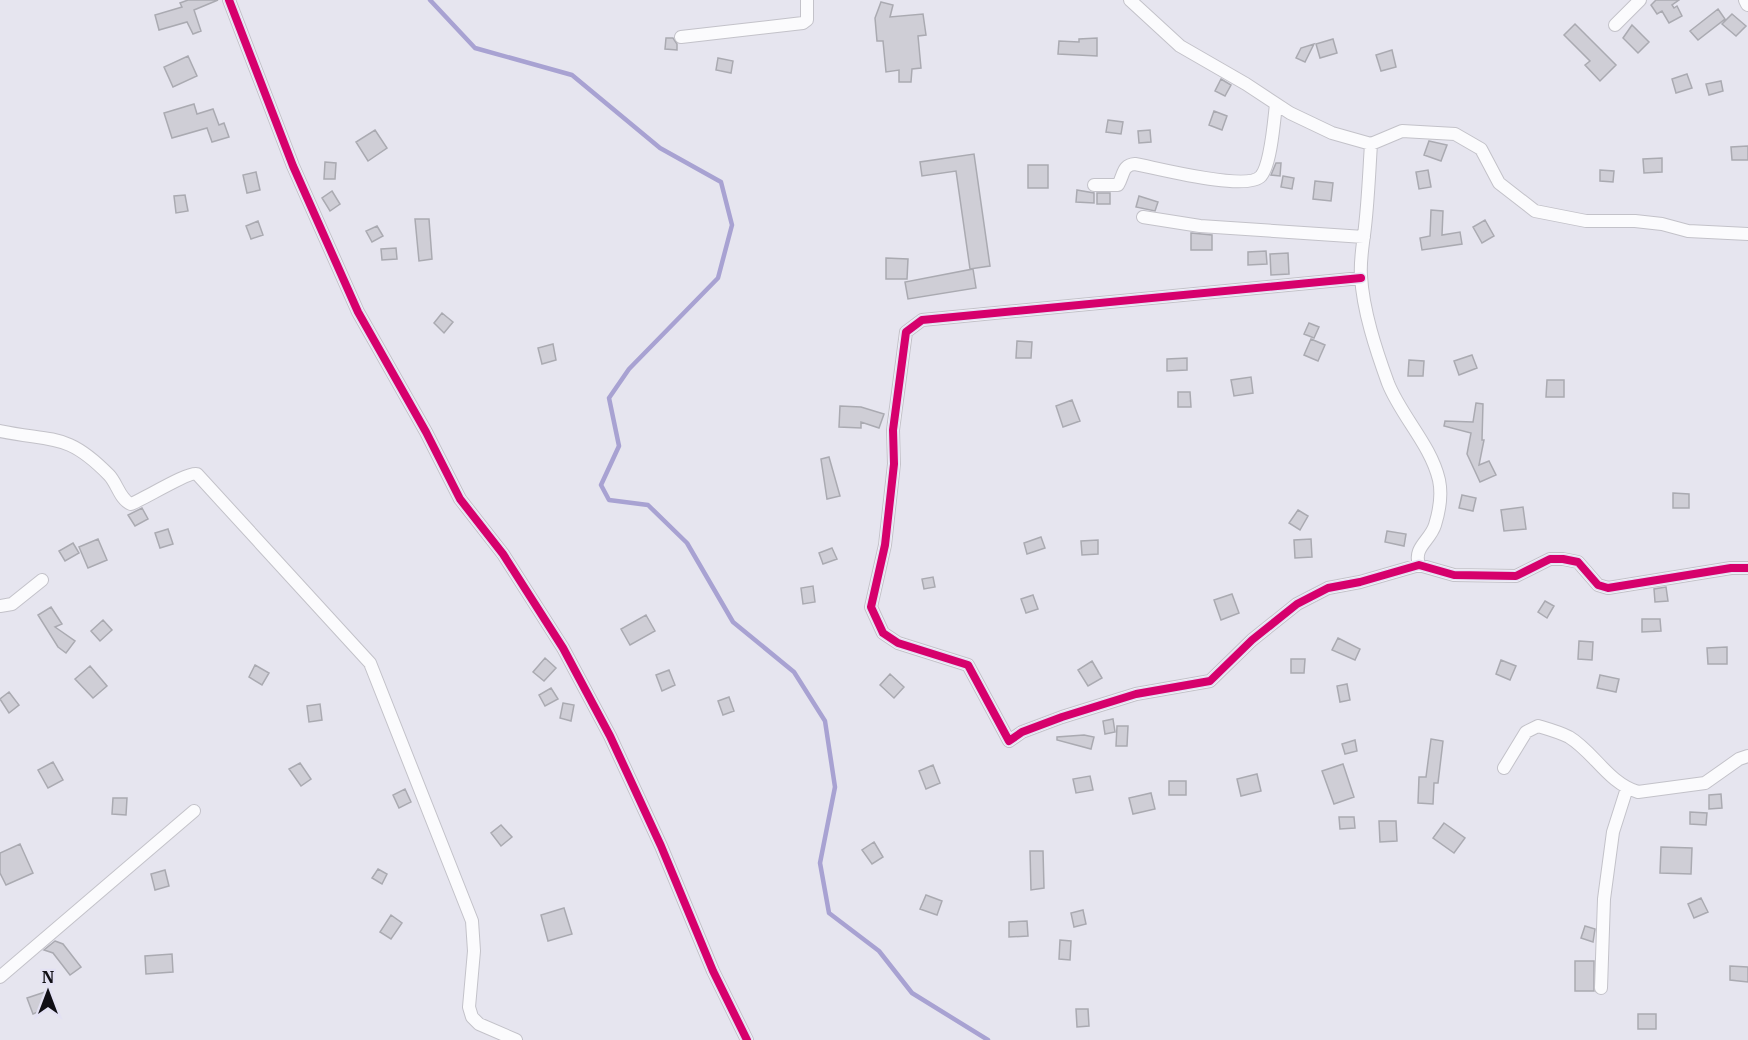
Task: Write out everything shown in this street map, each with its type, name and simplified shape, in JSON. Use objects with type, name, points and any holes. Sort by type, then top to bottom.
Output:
[{"type":"street","points":[[229,0],[293,166],[358,312],[426,432],[460,499],[503,554],[562,648],[604,726],[747,1040]]},
{"type":"street","points":[[681,37],[803,23],[807,20],[807,0]]},
{"type":"street","points":[[1130,0],[1180,46],[1309,124],[1371,144],[1402,131],[1455,134],[1481,149],[1499,183],[1534,211],[1586,220],[1662,224],[1688,231],[1748,234]]},
{"type":"street","points":[[1615,25],[1640,0]]},
{"type":"street","points":[[1094,185],[1118,184],[1123,170],[1128,165],[1135,164],[1214,179],[1251,183],[1260,177],[1266,162],[1276,104]]},
{"type":"street","points":[[1371,144],[1364,237],[1360,254],[1361,278],[1368,317],[1388,383],[1428,455],[1439,480],[1440,504],[1434,527],[1416,556],[1419,565]]},
{"type":"street","points":[[1143,217],[1200,226],[1364,237]]},
{"type":"street","points":[[1361,278],[922,320],[906,332],[893,430],[894,465],[885,545],[870,608],[883,633],[898,643],[969,665],[1009,741],[1022,732],[1062,717],[1136,694],[1210,681],[1252,640],[1297,604],[1328,588],[1360,582],[1419,565],[1454,575],[1516,576],[1550,559],[1563,559],[1578,562],[1598,585],[1608,588],[1731,568],[1748,568]]},
{"type":"street","points":[[0,430],[59,439],[80,449],[111,477],[126,502],[131,504],[164,489],[188,473],[197,474],[370,663],[471,921],[474,951],[469,1007],[471,1017],[479,1024],[516,1040]]},
{"type":"street","points":[[0,606],[12,604],[42,580]]},
{"type":"street","points":[[1504,768],[1526,732],[1538,726],[1570,738],[1627,788],[1638,792],[1705,783],[1738,759],[1748,756]]},
{"type":"street","points":[[1601,988],[1604,899],[1613,832],[1627,788]]},
{"type":"street","points":[[0,976],[194,811]]},
{"type":"building","points":[[188,0],[218,0],[194,10],[201,31],[193,34],[187,22],[159,30],[155,15],[182,7],[180,3]]},
{"type":"building","points":[[1656,0],[1679,0],[1672,5],[1674,8],[1677,6],[1682,16],[1669,23],[1662,11],[1657,14],[1651,5]]},
{"type":"building","points":[[881,2],[893,5],[890,17],[923,14],[926,35],[918,36],[921,68],[912,69],[911,82],[899,82],[899,70],[886,72],[883,41],[877,41],[875,18]]},
{"type":"building","points":[[1718,9],[1725,19],[1698,40],[1690,31]]},
{"type":"building","points":[[1732,14],[1746,26],[1736,36],[1722,24]]},
{"type":"building","points":[[1575,24],[1616,65],[1600,81],[1585,65],[1590,61],[1564,35]]},
{"type":"building","points":[[1632,25],[1649,42],[1638,53],[1623,38]]},
{"type":"building","points":[[666,38],[673,38],[677,44],[677,50],[665,49]]},
{"type":"building","points":[[1097,38],[1097,56],[1058,54],[1059,41],[1079,42],[1079,39]]},
{"type":"building","points":[[1333,39],[1337,53],[1320,58],[1316,44]]},
{"type":"building","points":[[1314,44],[1305,62],[1296,58],[1301,48]]},
{"type":"building","points":[[1392,50],[1396,67],[1381,71],[1376,55]]},
{"type":"building","points":[[188,56],[197,76],[173,87],[164,67]]},
{"type":"building","points":[[718,58],[733,61],[731,73],[716,70]]},
{"type":"building","points":[[1687,74],[1692,88],[1676,93],[1672,79]]},
{"type":"building","points":[[1221,79],[1231,85],[1225,96],[1215,91]]},
{"type":"building","points":[[1721,81],[1723,91],[1709,95],[1706,84]]},
{"type":"building","points":[[194,104],[197,114],[213,109],[219,125],[224,123],[229,137],[212,142],[207,128],[172,138],[164,113]]},
{"type":"building","points":[[1214,111],[1227,116],[1222,130],[1209,125]]},
{"type":"building","points":[[1108,120],[1123,122],[1121,134],[1106,132]]},
{"type":"building","points":[[375,130],[387,148],[368,161],[356,142]]},
{"type":"building","points":[[1150,130],[1151,142],[1139,143],[1138,131]]},
{"type":"building","points":[[1429,141],[1447,145],[1441,161],[1424,155]]},
{"type":"building","points":[[1748,146],[1748,160],[1732,160],[1731,147]]},
{"type":"building","points":[[974,154],[990,266],[970,269],[956,171],[922,176],[920,162]]},
{"type":"building","points":[[1662,158],[1662,172],[1644,173],[1643,159]]},
{"type":"building","points":[[325,162],[336,163],[335,179],[324,179]]},
{"type":"building","points":[[1276,163],[1281,163],[1280,176],[1271,175]]},
{"type":"building","points":[[1028,165],[1048,165],[1048,188],[1028,188]]},
{"type":"building","points":[[1428,170],[1431,187],[1419,189],[1416,172]]},
{"type":"building","points":[[1600,170],[1614,171],[1613,182],[1600,181]]},
{"type":"building","points":[[256,172],[260,190],[247,193],[243,175]]},
{"type":"building","points":[[1283,176],[1294,178],[1292,189],[1281,187]]},
{"type":"building","points":[[1315,181],[1333,183],[1331,201],[1313,199]]},
{"type":"building","points":[[1077,190],[1094,193],[1094,203],[1076,202]]},
{"type":"building","points":[[332,191],[340,204],[330,211],[322,198]]},
{"type":"building","points":[[1097,193],[1110,193],[1110,204],[1097,204]]},
{"type":"building","points":[[185,195],[188,211],[176,213],[174,196]]},
{"type":"building","points":[[1139,196],[1158,202],[1155,211],[1136,207]]},
{"type":"building","points":[[1431,210],[1443,211],[1442,235],[1460,232],[1462,244],[1422,250],[1420,238],[1430,236]]},
{"type":"building","points":[[415,219],[429,219],[432,259],[419,261]]},
{"type":"building","points":[[1485,220],[1494,236],[1482,243],[1473,227]]},
{"type":"building","points":[[258,221],[263,235],[251,239],[246,226]]},
{"type":"building","points":[[377,226],[383,236],[372,242],[366,231]]},
{"type":"building","points":[[1191,233],[1212,235],[1212,250],[1191,250]]},
{"type":"building","points":[[396,248],[397,259],[382,260],[381,249]]},
{"type":"building","points":[[1266,251],[1267,264],[1248,265],[1248,252]]},
{"type":"building","points":[[1288,253],[1289,274],[1271,275],[1270,254]]},
{"type":"building","points":[[886,258],[908,259],[907,279],[886,279]]},
{"type":"building","points":[[973,269],[976,288],[908,299],[905,282]]},
{"type":"building","points":[[442,313],[453,322],[444,333],[434,323]]},
{"type":"building","points":[[1309,323],[1319,327],[1314,338],[1304,334]]},
{"type":"building","points":[[1311,339],[1325,345],[1318,361],[1304,355]]},
{"type":"building","points":[[1017,341],[1032,342],[1031,358],[1016,358]]},
{"type":"building","points":[[553,344],[556,360],[542,364],[538,348]]},
{"type":"building","points":[[1472,355],[1477,368],[1459,375],[1454,361]]},
{"type":"building","points":[[1187,358],[1187,370],[1167,371],[1167,359]]},
{"type":"building","points":[[1409,360],[1424,361],[1423,376],[1408,376]]},
{"type":"building","points":[[1251,377],[1253,393],[1234,396],[1231,380]]},
{"type":"building","points":[[1547,380],[1564,380],[1564,397],[1546,397]]},
{"type":"building","points":[[1178,392],[1190,392],[1191,407],[1178,407]]},
{"type":"building","points":[[1072,400],[1080,421],[1063,427],[1056,406]]},
{"type":"building","points":[[1476,403],[1483,404],[1482,440],[1484,440],[1479,465],[1489,461],[1496,475],[1480,482],[1467,454],[1471,433],[1444,426],[1445,421],[1473,422]]},
{"type":"building","points":[[840,406],[861,407],[884,414],[879,428],[861,422],[861,428],[839,427]]},
{"type":"building","points":[[829,457],[840,496],[827,499],[821,459]]},
{"type":"building","points":[[1673,493],[1689,494],[1689,508],[1673,508]]},
{"type":"building","points":[[1462,495],[1476,498],[1473,511],[1459,508]]},
{"type":"building","points":[[1523,507],[1526,529],[1504,531],[1501,510]]},
{"type":"building","points":[[142,508],[148,519],[135,526],[128,515]]},
{"type":"building","points":[[1298,510],[1308,516],[1300,530],[1289,523]]},
{"type":"building","points":[[168,529],[173,544],[160,548],[155,533]]},
{"type":"building","points":[[1387,531],[1406,534],[1404,546],[1385,542]]},
{"type":"building","points":[[1041,537],[1045,548],[1027,554],[1024,543]]},
{"type":"building","points":[[98,539],[107,560],[88,568],[79,547]]},
{"type":"building","points":[[1311,539],[1312,557],[1295,558],[1294,540]]},
{"type":"building","points":[[1098,540],[1098,554],[1082,555],[1081,541]]},
{"type":"building","points":[[73,543],[79,553],[65,561],[59,551]]},
{"type":"building","points":[[832,548],[837,559],[823,564],[819,553]]},
{"type":"building","points":[[933,577],[935,587],[924,589],[922,579]]},
{"type":"building","points":[[813,586],[815,602],[803,604],[801,588]]},
{"type":"building","points":[[1666,587],[1668,601],[1655,602],[1654,589]]},
{"type":"building","points":[[1232,594],[1239,613],[1221,620],[1214,600]]},
{"type":"building","points":[[1033,595],[1038,609],[1026,613],[1021,599]]},
{"type":"building","points":[[1545,601],[1554,606],[1547,618],[1538,612]]},
{"type":"building","points":[[51,607],[62,624],[55,627],[75,641],[66,653],[58,647],[38,615]]},
{"type":"building","points":[[646,615],[655,631],[630,645],[621,629]]},
{"type":"building","points":[[1642,619],[1660,619],[1661,631],[1642,632]]},
{"type":"building","points":[[103,620],[112,630],[100,641],[91,631]]},
{"type":"building","points":[[1338,638],[1360,649],[1355,660],[1332,650]]},
{"type":"building","points":[[1579,641],[1593,642],[1592,660],[1578,659]]},
{"type":"building","points":[[1727,647],[1727,664],[1708,664],[1707,648]]},
{"type":"building","points":[[545,658],[556,668],[544,681],[533,672]]},
{"type":"building","points":[[1291,659],[1305,659],[1304,673],[1291,673]]},
{"type":"building","points":[[1501,660],[1516,666],[1510,680],[1496,674]]},
{"type":"building","points":[[1092,661],[1102,678],[1088,686],[1078,670]]},
{"type":"building","points":[[255,665],[269,673],[262,685],[249,677]]},
{"type":"building","points":[[90,666],[107,686],[93,698],[75,679]]},
{"type":"building","points":[[669,670],[675,685],[662,691],[656,675]]},
{"type":"building","points":[[890,674],[904,687],[894,698],[880,685]]},
{"type":"building","points":[[1600,675],[1619,679],[1616,692],[1597,688]]},
{"type":"building","points":[[1347,684],[1350,700],[1340,702],[1337,686]]},
{"type":"building","points":[[551,688],[558,699],[545,706],[539,695]]},
{"type":"building","points":[[9,692],[19,705],[9,713],[0,699]]},
{"type":"building","points":[[729,697],[734,711],[723,715],[718,701]]},
{"type":"building","points":[[563,703],[574,705],[571,721],[560,718]]},
{"type":"building","points":[[320,704],[322,720],[309,722],[307,706]]},
{"type":"building","points":[[1113,719],[1115,732],[1105,734],[1103,721]]},
{"type":"building","points":[[1117,726],[1128,726],[1127,746],[1116,746]]},
{"type":"building","points":[[1084,735],[1094,737],[1091,749],[1057,740],[1057,737]]},
{"type":"building","points":[[1431,739],[1443,741],[1438,783],[1434,783],[1433,804],[1418,803],[1419,777],[1426,777]]},
{"type":"building","points":[[1355,740],[1357,751],[1345,754],[1342,744]]},
{"type":"building","points":[[53,762],[63,780],[48,788],[38,770]]},
{"type":"building","points":[[300,763],[311,779],[301,786],[289,769]]},
{"type":"building","points":[[1343,764],[1354,797],[1334,804],[1322,771]]},
{"type":"building","points":[[933,765],[940,783],[926,789],[919,771]]},
{"type":"building","points":[[1257,774],[1261,791],[1241,796],[1237,779]]},
{"type":"building","points":[[1090,776],[1093,790],[1076,793],[1073,779]]},
{"type":"building","points":[[1169,781],[1186,781],[1186,795],[1169,795]]},
{"type":"building","points":[[405,789],[411,802],[399,808],[393,795]]},
{"type":"building","points":[[1151,793],[1155,809],[1133,814],[1129,798]]},
{"type":"building","points":[[1721,794],[1722,808],[1709,809],[1709,795]]},
{"type":"building","points":[[113,798],[127,798],[126,815],[112,814]]},
{"type":"building","points":[[1690,812],[1707,813],[1706,825],[1690,824]]},
{"type":"building","points":[[1339,817],[1354,817],[1355,828],[1340,829]]},
{"type":"building","points":[[1379,821],[1396,821],[1397,841],[1380,842]]},
{"type":"building","points":[[1444,823],[1465,838],[1454,853],[1433,838]]},
{"type":"building","points":[[501,825],[512,837],[501,846],[491,833]]},
{"type":"building","points":[[874,842],[883,857],[872,864],[862,850]]},
{"type":"building","points":[[20,844],[33,873],[6,885],[0,873],[0,853]]},
{"type":"building","points":[[1661,847],[1692,848],[1691,874],[1660,873]]},
{"type":"building","points":[[1030,851],[1043,851],[1044,888],[1031,890]]},
{"type":"building","points":[[378,869],[387,874],[382,884],[372,878]]},
{"type":"building","points":[[165,870],[169,886],[155,890],[151,874]]},
{"type":"building","points":[[926,895],[942,901],[937,915],[920,909]]},
{"type":"building","points":[[1701,898],[1708,912],[1694,918],[1688,904]]},
{"type":"building","points":[[564,908],[572,934],[548,941],[541,915]]},
{"type":"building","points":[[1083,910],[1086,924],[1074,927],[1071,913]]},
{"type":"building","points":[[391,915],[402,923],[391,939],[380,932]]},
{"type":"building","points":[[1027,921],[1028,936],[1009,937],[1009,922]]},
{"type":"building","points":[[1585,926],[1595,929],[1593,942],[1581,938]]},
{"type":"building","points":[[1060,940],[1071,941],[1070,960],[1059,959]]},
{"type":"building","points":[[55,941],[63,944],[81,967],[70,975],[53,953],[44,950]]},
{"type":"building","points":[[172,954],[173,972],[146,974],[145,956]]},
{"type":"building","points":[[1575,961],[1594,961],[1594,991],[1575,991]]},
{"type":"building","points":[[1730,966],[1748,967],[1748,982],[1730,980]]},
{"type":"building","points":[[45,992],[50,1007],[33,1014],[27,998]]},
{"type":"building","points":[[1076,1009],[1088,1009],[1089,1026],[1077,1027]]},
{"type":"building","points":[[1638,1014],[1656,1014],[1656,1029],[1638,1029]]},
{"type":"waterway","points":[[430,0],[475,48],[572,75],[660,148],[721,182],[732,225],[718,278],[629,369],[609,398],[619,446],[601,485],[609,500],[648,505],[687,543],[733,622],[794,672],[825,721],[835,787],[820,863],[829,913],[879,951],[912,993],[988,1040]]},
{"type":"cycle path","points":[[229,0],[293,166],[358,312],[426,432],[460,499],[503,554],[563,648],[610,736],[661,846],[713,971],[747,1040]]},
{"type":"cycle path","points":[[1361,278],[922,320],[906,332],[893,430],[894,464],[885,545],[871,607],[883,633],[898,643],[968,665],[1009,741],[1022,732],[1062,717],[1136,694],[1210,681],[1252,640],[1297,604],[1328,588],[1360,582],[1419,565],[1454,575],[1516,576],[1550,559],[1563,559],[1578,562],[1598,585],[1608,588],[1731,568],[1748,568]]}]
